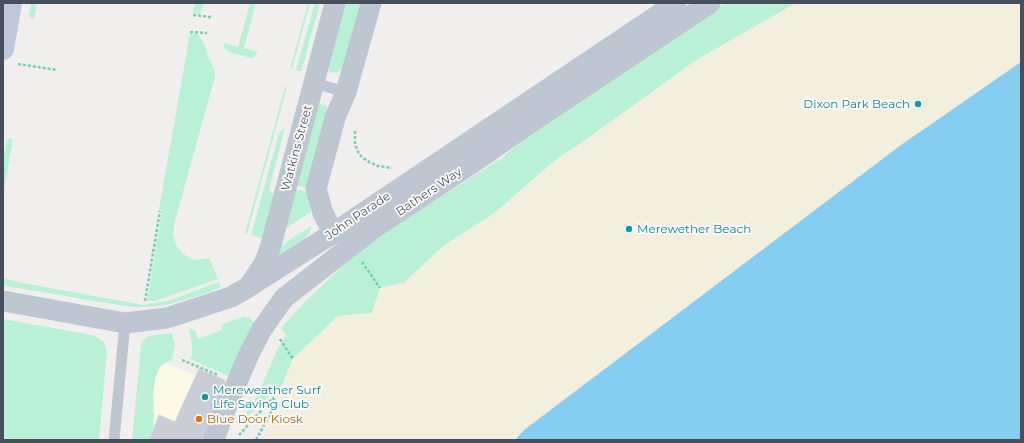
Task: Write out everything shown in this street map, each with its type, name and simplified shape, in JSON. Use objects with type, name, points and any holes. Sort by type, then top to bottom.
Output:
[{"type":"main road","points":[[9,56],[11,3]]},
{"type":"street","name":"Watkins Street","points":[[247,288],[265,262],[271,245],[335,3]]},
{"type":"street","points":[[333,233],[323,213],[316,189],[335,118],[346,92],[371,3]]},
{"type":"street","name":"John Parade","points":[[3,300],[125,323],[167,318],[231,297],[333,233],[676,3]]},
{"type":"street","name":"Bathers Way","points":[[214,440],[249,354],[262,329],[284,298],[374,228],[710,3]]},
{"type":"lane","points":[[314,83],[346,92]]},
{"type":"lane","points":[[114,440],[125,323]]},
{"type":"path","points":[[193,14],[211,17]]},
{"type":"path","points":[[190,32],[207,33]]},
{"type":"path","points":[[9,56],[57,70]]},
{"type":"path","points":[[355,131],[355,144],[359,154],[369,162],[378,166],[392,168]]},
{"type":"path","points":[[144,304],[160,212]]},
{"type":"path","points":[[360,258],[380,288]]},
{"type":"path","points":[[277,335],[293,359]]},
{"type":"path","points":[[182,360],[237,382]]},
{"type":"path","points":[[234,440],[273,398],[276,403],[256,440]]},
{"type":"shaded area","name":"Mereweather Surf Life Saving Club","points":[[165,363],[196,376],[199,369],[229,382],[210,440],[157,440],[150,437],[153,428],[153,395],[155,379],[158,370]]},
{"type":"green space","points":[[31,3],[37,3],[34,19],[29,17]]},
{"type":"green space","points":[[195,3],[204,3],[200,14],[193,13]]},
{"type":"green space","points":[[250,3],[256,3],[244,48],[258,52],[251,58],[229,52],[223,45],[224,43],[238,47]]},
{"type":"green space","points":[[308,3],[310,3],[292,69],[290,69],[292,62]]},
{"type":"green space","points":[[315,3],[320,3],[302,69],[301,71],[298,71],[296,70]]},
{"type":"green space","points":[[343,3],[360,3],[342,68],[338,72],[332,73],[327,67]]},
{"type":"green space","points":[[725,3],[796,3],[695,61],[583,142],[561,156],[496,212],[442,247],[404,283],[380,288],[372,313],[338,316],[293,359],[282,385],[240,423],[257,396],[277,350],[286,335],[281,328],[305,302],[365,246],[502,158],[535,130]]},
{"type":"green space","points":[[190,33],[198,34],[205,46],[215,72],[215,77],[175,221],[173,234],[176,245],[185,255],[192,259],[198,260],[209,258],[218,279],[155,301],[147,301],[162,210],[159,209]]},
{"type":"green space","points":[[285,87],[287,87],[247,234],[245,233]]},
{"type":"green space","points":[[321,104],[328,108],[329,112],[309,189],[293,184],[318,105]]},
{"type":"green space","points":[[285,128],[269,190],[274,196],[264,239],[251,235],[279,133]]},
{"type":"green space","points":[[8,138],[13,139],[3,195],[3,163]]},
{"type":"green space","points":[[291,190],[304,191],[307,193],[311,212],[283,230]]},
{"type":"green space","points":[[311,226],[310,232],[304,239],[279,256],[274,254],[276,249]]},
{"type":"green space","points":[[3,278],[144,305],[170,300],[219,282],[221,287],[201,295],[166,305],[133,307],[6,286],[3,285]]},
{"type":"green space","points":[[242,317],[250,317],[254,323],[231,377],[190,359],[192,355],[192,343],[189,329],[195,330],[198,339],[222,330],[221,325]]},
{"type":"green space","points":[[3,319],[92,335],[103,341],[107,351],[99,440],[3,440]]},
{"type":"green space","points":[[172,333],[175,346],[173,356],[171,360],[162,365],[155,379],[153,395],[153,428],[150,437],[157,440],[132,440],[142,342],[147,337]]},
{"type":"sand","name":"Merewether Beach","points":[[796,3],[1021,3],[1021,62],[901,145],[524,430],[515,440],[262,440],[279,400],[273,398],[282,385],[293,359],[338,316],[372,313],[380,288],[404,283],[442,247],[496,212],[561,156],[583,142],[695,61]]},
{"type":"water","points":[[1021,62],[1021,440],[515,440],[524,430],[901,145]]},
{"type":"building","name":"Mereweather Surf Life Saving Club","points":[[199,369],[225,380],[202,440],[149,440],[159,415],[175,422]]},
{"type":"place","name":"Dixon Park Beach","points":[[918,104]]},
{"type":"place","name":"Merewether Beach","points":[[629,229]]},
{"type":"place","name":"Mereweather Surf Life Saving Club","points":[[205,397]]},
{"type":"place","name":"Blue Door Kiosk","points":[[199,419]]}]
